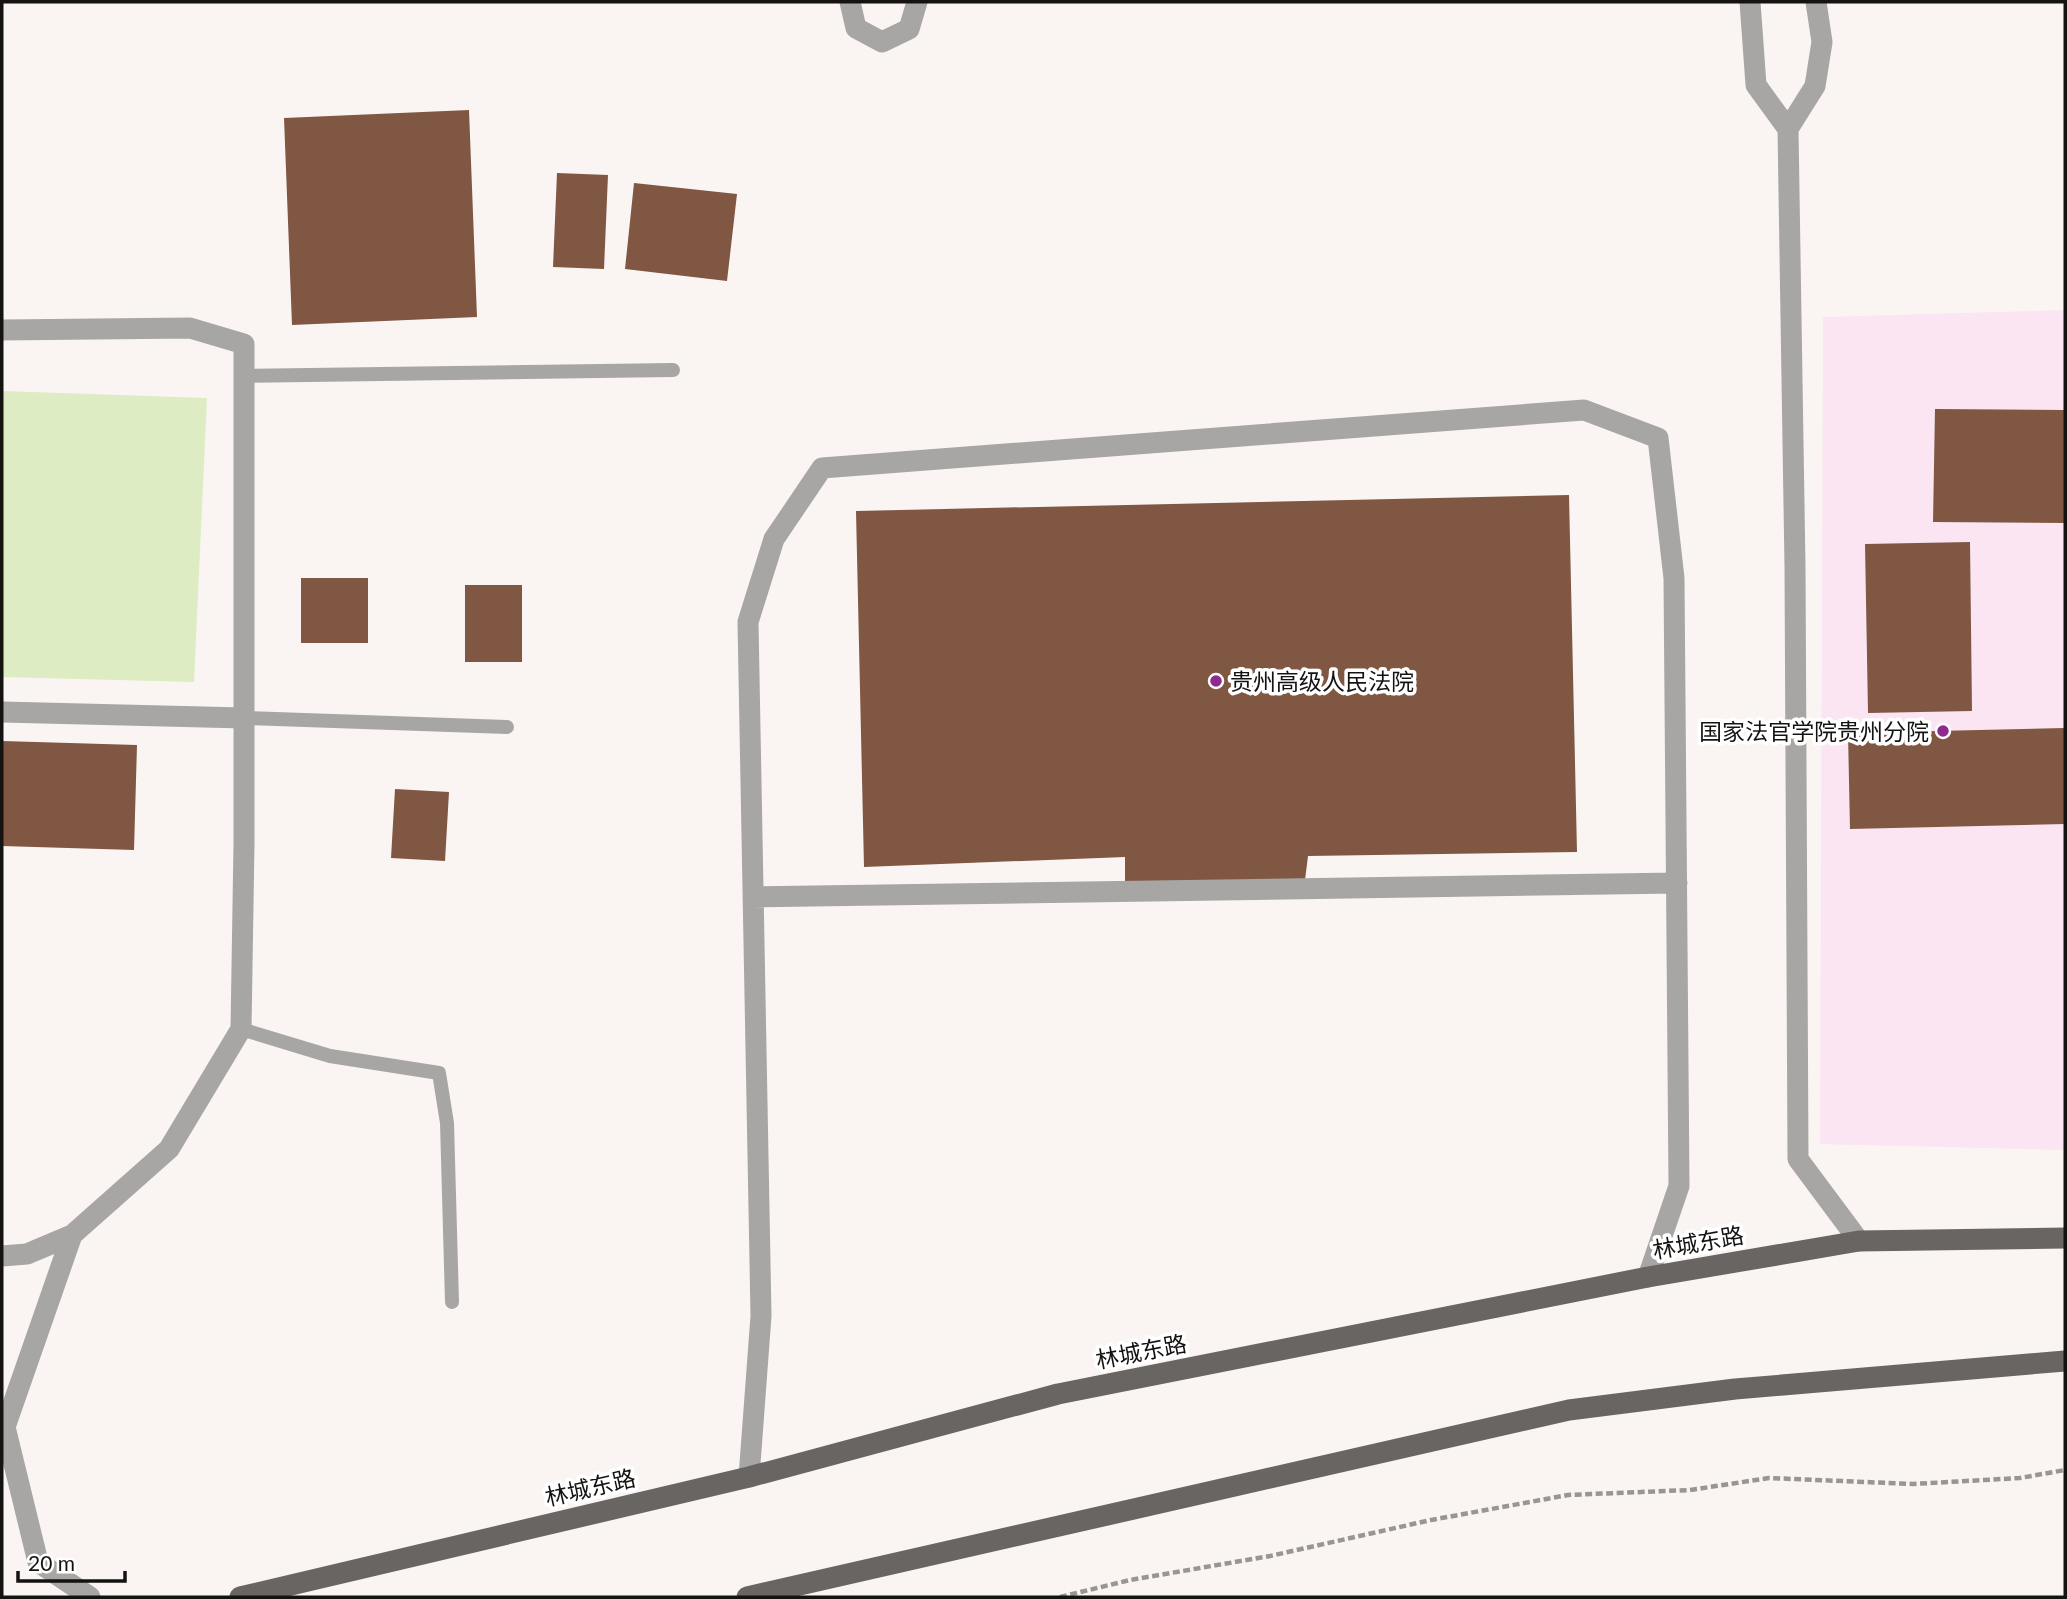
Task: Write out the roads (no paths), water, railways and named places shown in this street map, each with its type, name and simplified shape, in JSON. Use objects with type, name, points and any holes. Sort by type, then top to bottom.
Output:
[{"type":"main road","name":"林城东路","points":[[240,1597],[748,1476],[1058,1394],[1648,1277],[1859,1241],[2065,1238]]},
{"type":"main road","points":[[747,1597],[1569,1410],[1735,1388],[2065,1361]]},
{"type":"street","points":[[850,2],[856,28],[882,42],[909,29],[917,2]]},
{"type":"street","points":[[1750,2],[1756,85],[1788,129]]},
{"type":"street","points":[[1816,2],[1822,42],[1815,86],[1788,129],[1795,567],[1798,1159],[1859,1241]]},
{"type":"street","points":[[2,331],[190,328],[244,344],[242,1029],[169,1149],[72,1236],[27,1254],[2,1256]]},
{"type":"street","points":[[748,1476],[761,1316],[748,622],[774,539],[822,468],[1584,410],[1658,438],[1674,578],[1679,1186],[1648,1277]]},
{"type":"street","points":[[2,712],[244,718]]},
{"type":"street","points":[[753,897],[1677,883]]},
{"type":"street","points":[[72,1236],[5,1427],[38,1562],[90,1597]]},
{"type":"lane","points":[[244,376],[673,370]]},
{"type":"lane","points":[[244,718],[508,727]]},
{"type":"lane","points":[[242,1029],[330,1056],[439,1073],[447,1123],[452,1302]]},
{"type":"place","name":"贵州高级人民法院","points":[[1216,681]]},
{"type":"place","name":"国家法官学院贵州分院","points":[[1943,731]]}]
